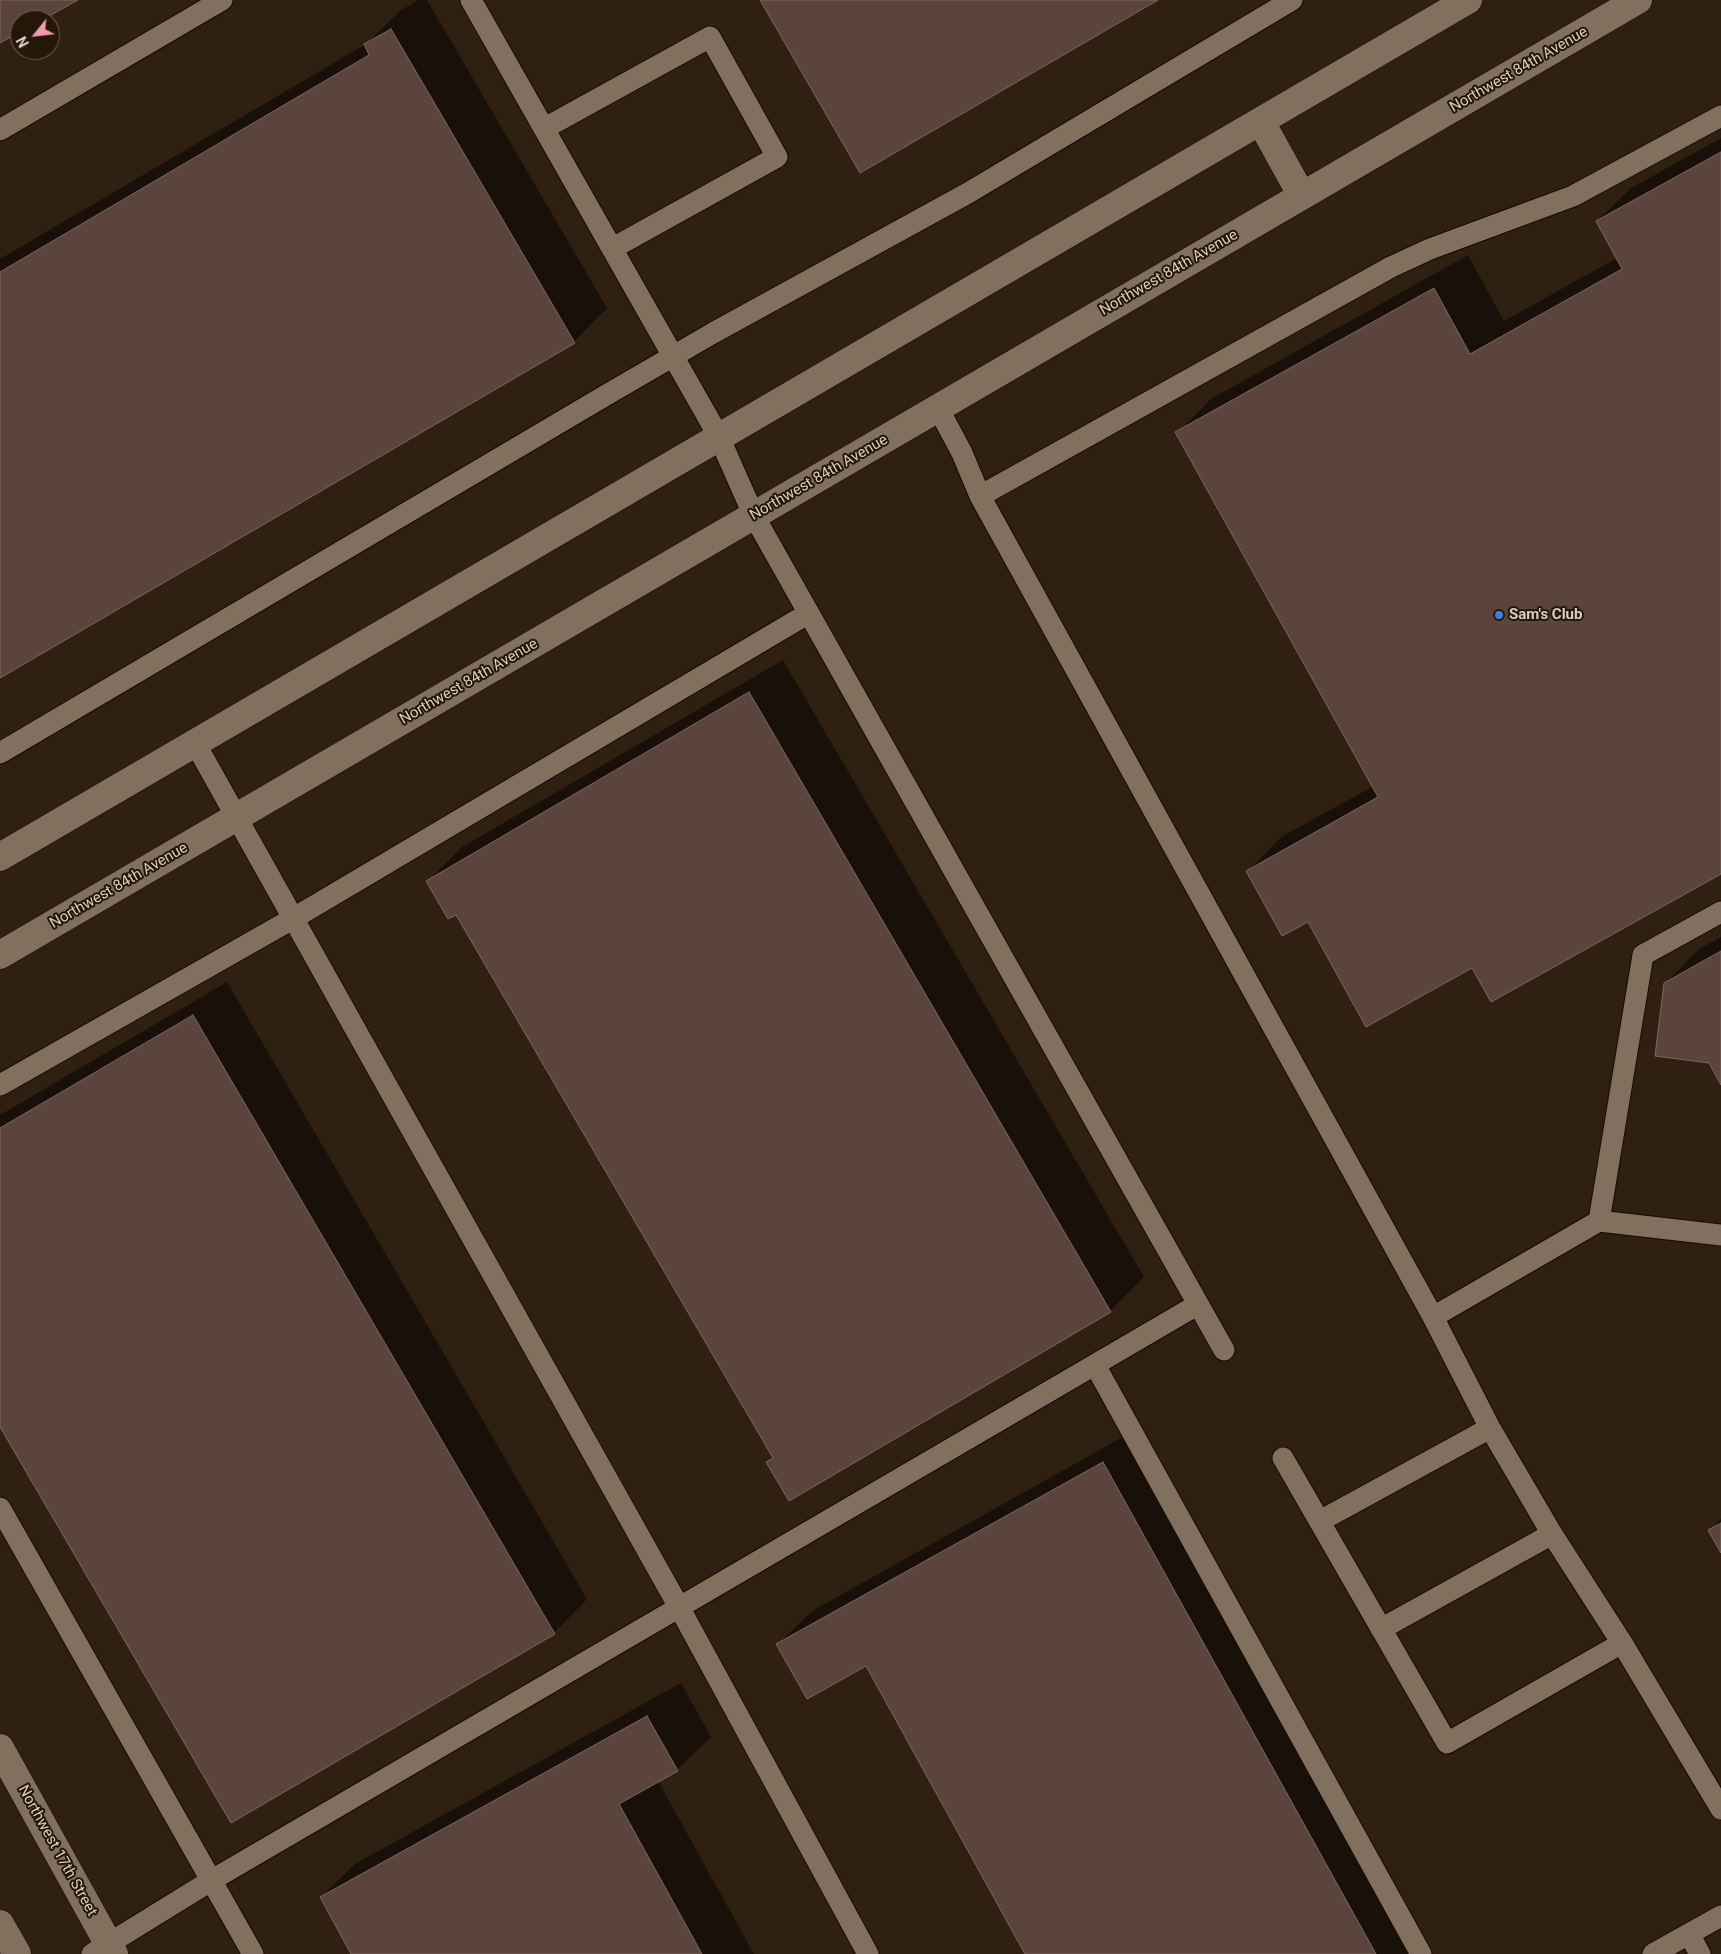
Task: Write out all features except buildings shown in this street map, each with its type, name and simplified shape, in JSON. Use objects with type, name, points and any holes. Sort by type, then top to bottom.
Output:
[{"type":"street","points":[[0,857],[1468,0]]},
{"type":"street","name":"Northwest 84th Avenue","points":[[0,955],[1638,0]]},
{"type":"street","points":[[1261,122],[1302,196]]},
{"type":"street","name":"Northwest 17th Street","points":[[0,1748],[105,1951]]},
{"type":"street","points":[[0,1924],[16,1954]]},
{"type":"lane","points":[[0,130],[222,0]]},
{"type":"lane","points":[[471,0],[719,437],[754,516],[1224,1350]]},
{"type":"lane","points":[[0,753],[673,356],[968,193],[1292,0]]},
{"type":"lane","points":[[545,128],[710,37],[777,157],[613,248]]},
{"type":"lane","points":[[980,496],[1391,267],[1430,249],[1573,196],[1721,116]]},
{"type":"lane","points":[[938,408],[962,453],[980,496],[1433,1317],[1490,1428],[1552,1534],[1622,1643],[1721,1809]]},
{"type":"lane","points":[[0,1084],[294,918],[809,613]]},
{"type":"lane","points":[[195,743],[679,1607],[868,1954]]},
{"type":"lane","points":[[1599,1221],[1643,955],[1721,912]]},
{"type":"lane","points":[[1433,1317],[1599,1221],[1721,1235]]},
{"type":"lane","points":[[105,1951],[212,1880],[1197,1305]]},
{"type":"lane","points":[[1095,1365],[1421,1954]]},
{"type":"lane","points":[[1320,1521],[1490,1428]]},
{"type":"lane","points":[[1283,1458],[1447,1743],[1622,1643]]},
{"type":"lane","points":[[0,1508],[253,1954]]},
{"type":"lane","points":[[1381,1629],[1552,1534]]},
{"type":"lane","points":[[1653,1954],[1721,1916]]},
{"type":"lane","points":[[1689,1934],[1700,1954]]},
{"type":"place","name":"Sam's Club","points":[[1499,615]]}]
